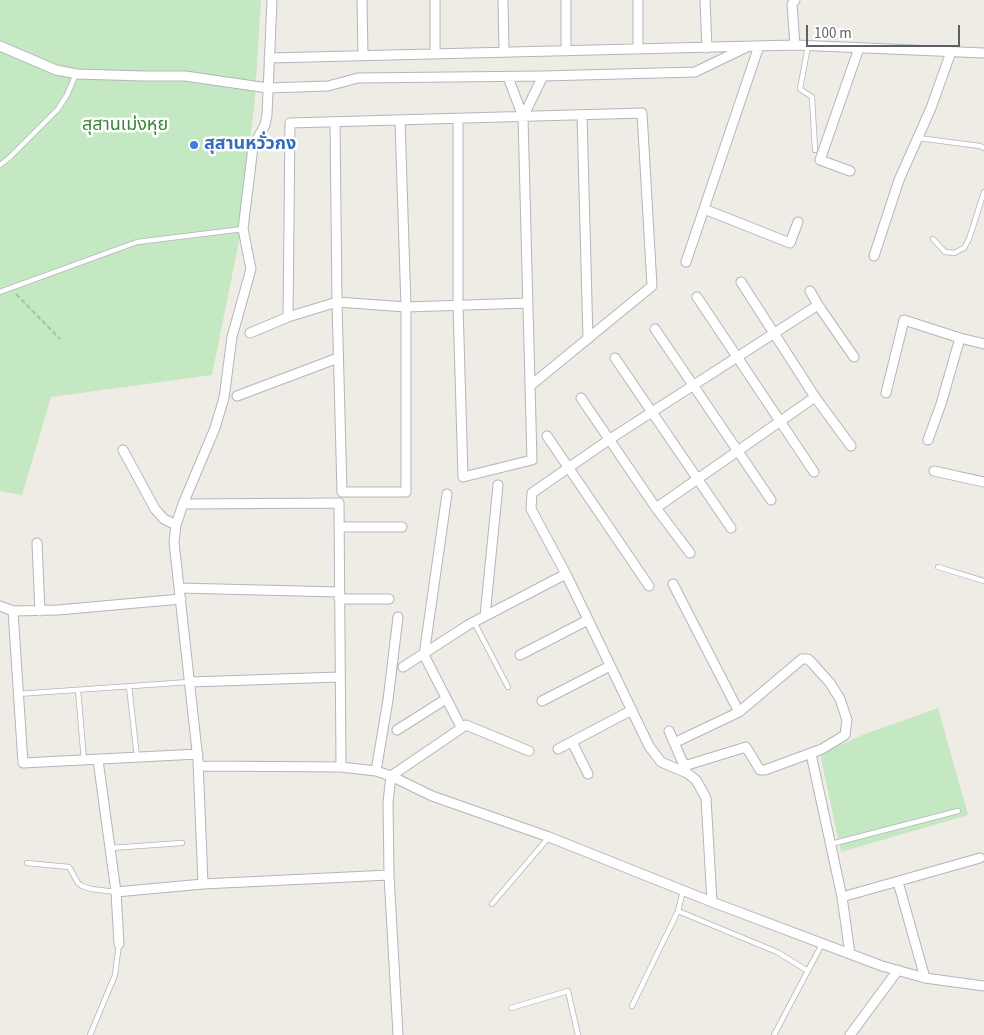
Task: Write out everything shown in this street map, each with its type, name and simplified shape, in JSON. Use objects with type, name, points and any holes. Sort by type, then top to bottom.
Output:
[{"type":"street","points":[[204,884],[198,754],[174,542],[176,525],[183,504],[215,428],[224,398],[232,337],[251,269],[243,229],[252,147],[265,125],[267,115],[272,0]]},
{"type":"street","points":[[362,0],[363,56]]},
{"type":"street","points":[[435,0],[435,54]]},
{"type":"street","points":[[503,0],[504,52]]},
{"type":"street","points":[[566,0],[566,51]]},
{"type":"street","points":[[638,0],[638,49]]},
{"type":"street","points":[[705,0],[707,48]]},
{"type":"street","points":[[795,0],[792,4],[795,46]]},
{"type":"street","points":[[0,46],[56,70],[76,74],[185,76],[268,88],[328,86],[358,78],[508,77],[695,72],[747,46]]},
{"type":"street","points":[[269,58],[747,46],[808,46],[984,53]]},
{"type":"street","points":[[686,262],[759,46]]},
{"type":"street","points":[[850,171],[820,160],[859,48]]},
{"type":"street","points":[[874,256],[899,180],[931,108],[951,52]]},
{"type":"street","points":[[523,117],[543,76]]},
{"type":"street","points":[[458,119],[458,305],[463,477],[532,460],[523,117],[508,77]]},
{"type":"street","points":[[288,317],[290,123],[642,114],[652,286],[530,386]]},
{"type":"street","points":[[582,115],[588,339]]},
{"type":"street","points":[[336,122],[337,302],[342,492],[406,492],[406,307],[400,121]]},
{"type":"street","points":[[704,209],[790,243],[798,222]]},
{"type":"street","points":[[741,282],[815,397],[851,446]]},
{"type":"street","points":[[810,291],[854,357]]},
{"type":"street","points":[[697,297],[814,472]]},
{"type":"street","points":[[250,333],[288,317],[337,302],[406,307],[528,303]]},
{"type":"street","points":[[712,902],[706,798],[696,780],[685,770],[661,762],[655,755],[566,574],[531,509],[532,493],[652,411],[818,305]]},
{"type":"street","points":[[886,394],[904,320],[984,344]]},
{"type":"street","points":[[655,330],[771,500]]},
{"type":"street","points":[[928,440],[941,404],[960,338]]},
{"type":"street","points":[[238,396],[338,358]]},
{"type":"street","points":[[615,358],[731,528]]},
{"type":"street","points":[[656,508],[815,397]]},
{"type":"street","points":[[581,398],[656,508],[690,553]]},
{"type":"street","points":[[547,436],[649,586]]},
{"type":"street","points":[[123,450],[160,516],[176,525]]},
{"type":"street","points":[[934,471],[984,482]]},
{"type":"street","points":[[485,616],[498,485]]},
{"type":"street","points":[[447,494],[424,655],[461,727]]},
{"type":"street","points":[[183,504],[339,503],[341,767]]},
{"type":"street","points":[[339,527],[402,527]]},
{"type":"street","points":[[37,543],[40,611]]},
{"type":"street","points":[[403,667],[474,622],[566,574]]},
{"type":"street","points":[[673,584],[739,712]]},
{"type":"street","points":[[179,588],[389,599]]},
{"type":"street","points":[[0,606],[12,611],[40,611],[181,599]]},
{"type":"street","points":[[12,611],[23,764],[198,754]]},
{"type":"street","points":[[376,770],[388,700],[398,617]]},
{"type":"street","points":[[520,655],[588,620]]},
{"type":"street","points":[[674,743],[739,712],[802,659],[808,659],[830,683],[840,699],[847,720],[845,735],[822,749],[760,770],[746,747],[685,770]]},
{"type":"street","points":[[542,701],[610,666]]},
{"type":"street","points":[[190,682],[340,677]]},
{"type":"street","points":[[397,730],[446,699]]},
{"type":"street","points":[[558,749],[632,710]]},
{"type":"street","points":[[398,1035],[389,875],[388,802],[391,776],[466,724],[529,751]]},
{"type":"street","points":[[669,731],[685,770]]},
{"type":"street","points":[[572,742],[588,774]]},
{"type":"street","points":[[811,754],[842,897],[850,954]]},
{"type":"street","points":[[98,760],[116,892],[119,944]]},
{"type":"street","points":[[198,766],[341,767],[376,770],[432,796],[549,838],[850,954],[925,978],[984,986]]},
{"type":"street","points":[[842,897],[980,858]]},
{"type":"street","points":[[116,892],[204,884],[389,875]]},
{"type":"street","points":[[898,882],[925,978]]},
{"type":"street","points":[[850,1035],[898,970]]},
{"type":"lane","points":[[808,46],[800,89],[812,97],[815,150]]},
{"type":"lane","points":[[0,165],[58,109],[67,95],[76,74]]},
{"type":"lane","points":[[918,138],[984,148]]},
{"type":"lane","points":[[933,239],[945,252],[954,253],[964,248],[969,239],[984,192]]},
{"type":"lane","points":[[0,292],[137,242],[243,229]]},
{"type":"lane","points":[[938,567],[984,581]]},
{"type":"lane","points":[[474,622],[508,687]]},
{"type":"lane","points":[[18,694],[190,682]]},
{"type":"lane","points":[[129,686],[137,758]]},
{"type":"lane","points":[[78,690],[84,761]]},
{"type":"lane","points":[[831,844],[958,812]]},
{"type":"lane","points":[[492,904],[549,838]]},
{"type":"lane","points":[[110,848],[182,843]]},
{"type":"lane","points":[[27,863],[69,867],[78,883],[82,886],[91,890],[116,892]]},
{"type":"lane","points":[[632,1006],[678,912],[683,891]]},
{"type":"lane","points":[[678,912],[777,952],[808,971]]},
{"type":"lane","points":[[90,1035],[115,975],[119,944]]},
{"type":"lane","points":[[774,1035],[822,944]]},
{"type":"lane","points":[[511,1008],[568,991],[578,1035]]},
{"type":"path","points":[[13,288],[17,296],[60,339]]},
{"type":"green space","name":"สุสานเม่งหุย","points":[[0,0],[261,0],[255,97],[239,241],[212,375],[51,397],[22,495],[0,491]]},
{"type":"green space","points":[[938,708],[968,815],[841,852],[820,754],[865,734]]},
{"type":"place","name":"สุสานหวั่วกง","points":[[194,145]]}]
